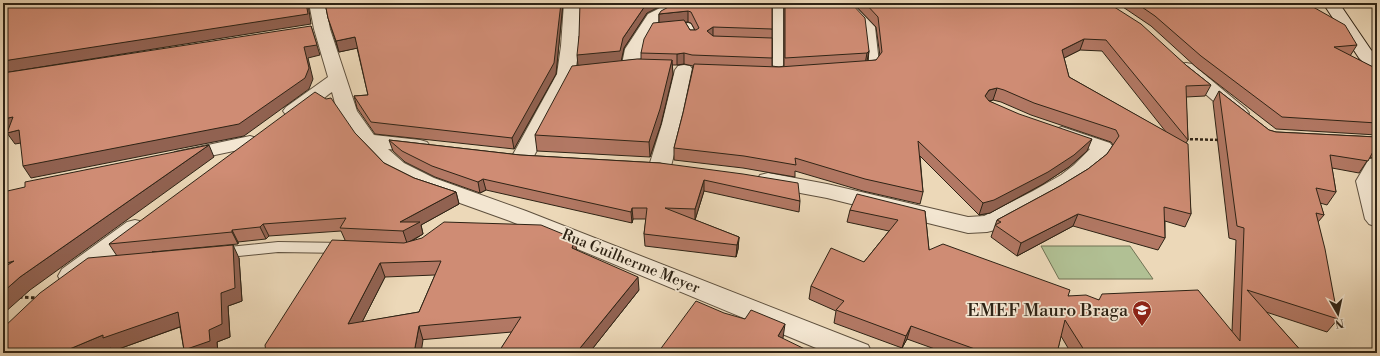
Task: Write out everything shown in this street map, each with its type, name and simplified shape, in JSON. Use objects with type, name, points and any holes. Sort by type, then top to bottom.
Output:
[{"type":"street","name":"Rua Guilherme Meyer","points":[[316,3],[315,31],[330,57],[347,111],[367,140],[396,168],[426,183],[518,216],[858,353]]},
{"type":"street","points":[[522,158],[582,73],[572,3]]},
{"type":"street","points":[[582,73],[635,68],[634,49],[654,17],[682,3]]},
{"type":"street","points":[[1331,3],[1365,54],[1377,66]]},
{"type":"street","points":[[1173,56],[1189,72],[1254,124]]},
{"type":"street","points":[[660,166],[672,124],[684,70]]},
{"type":"street","points":[[212,170],[337,79]]},
{"type":"street","points":[[751,177],[828,191],[968,225],[979,225],[999,219],[1074,176],[1093,160],[1103,147],[1047,129]]},
{"type":"street","points":[[367,140],[437,148]]},
{"type":"street","points":[[165,159],[250,142]]},
{"type":"street","points":[[499,155],[545,159]]},
{"type":"street","points":[[637,164],[681,168]]},
{"type":"street","points":[[1377,164],[1367,181],[1377,219]]},
{"type":"street","points":[[40,298],[149,218]]},
{"type":"lane","points":[[766,72],[782,73],[774,44],[778,3]]},
{"type":"lane","points":[[847,3],[870,27],[873,43],[873,66],[869,68],[855,69]]},
{"type":"lane","points":[[646,30],[688,26],[693,37]]},
{"type":"lane","points":[[207,254],[278,247],[323,246],[362,249]]},
{"type":"lane","points":[[86,265],[110,263]]},
{"type":"path","points":[[1183,139],[1222,140]]},
{"type":"path","points":[[18,297],[40,298]]},
{"type":"green space","points":[[1041,246],[1130,246],[1153,279],[1059,279]]},
{"type":"building","points":[[3,3],[306,3],[308,14],[3,61]]},
{"type":"building","points":[[325,3],[561,3],[554,63],[512,138],[371,122],[354,96],[368,95],[355,37],[336,41],[328,18]]},
{"type":"building","points":[[580,3],[647,3],[623,38],[620,51],[577,55]]},
{"type":"building","points":[[676,3],[772,3],[772,29],[713,27],[707,31],[713,36],[772,38],[772,58],[692,55],[684,53],[641,53],[644,39],[653,23],[684,20],[690,30],[696,30],[699,28],[691,12],[659,14],[661,11]]},
{"type":"building","points":[[785,3],[851,3],[865,18],[869,51],[867,53],[785,58]]},
{"type":"building","points":[[865,3],[1108,3],[1141,24],[1187,66],[1211,85],[1186,86],[1188,140],[1106,40],[1084,39],[1062,50],[1069,77],[1188,144],[1191,214],[1164,207],[1165,238],[1078,214],[1021,243],[995,225],[1001,222],[997,220],[1088,169],[1107,154],[1119,136],[1116,130],[1034,103],[997,88],[989,90],[985,96],[989,101],[1019,114],[1092,139],[1074,155],[1048,172],[994,200],[983,203],[918,141],[923,192],[865,179],[795,158],[796,165],[744,156],[674,148],[694,64],[779,67],[876,60],[882,52],[878,17]]},
{"type":"building","points":[[1136,3],[1306,3],[1345,25],[1357,45],[1334,47],[1377,69],[1377,123],[1282,117],[1201,56],[1155,16]]},
{"type":"building","points":[[311,26],[317,45],[304,47],[309,68],[305,78],[239,124],[23,166],[19,130],[7,133],[13,117],[3,119],[3,73]]},
{"type":"building","points":[[637,59],[672,60],[660,109],[649,142],[535,135],[572,66]]},
{"type":"building","points":[[1219,91],[1269,130],[1276,132],[1377,137],[1377,146],[1368,161],[1330,155],[1336,192],[1316,188],[1324,215],[1316,213],[1325,249],[1338,319],[1247,290],[1303,353],[1086,353],[1065,320],[1057,353],[986,353],[911,326],[906,336],[836,310],[844,301],[811,286],[831,248],[864,262],[898,220],[850,210],[857,194],[925,211],[929,250],[943,244],[1070,290],[1068,296],[1086,295],[1099,300],[1102,294],[1198,290],[1240,341],[1244,228],[1237,226]]},
{"type":"building","points":[[315,92],[326,99],[331,98],[355,133],[384,163],[414,178],[456,192],[400,222],[420,222],[403,231],[340,228],[346,218],[263,224],[260,227],[232,230],[232,232],[109,244]]},
{"type":"building","points":[[389,140],[520,155],[660,163],[743,174],[798,183],[800,201],[704,180],[695,209],[665,208],[739,237],[737,245],[644,234],[647,208],[632,208],[631,212],[483,179],[478,182],[432,166],[402,151]]},
{"type":"building","points":[[209,145],[20,277],[3,292],[3,268],[14,261],[3,264],[3,192],[25,187],[25,182]]},
{"type":"building","points":[[444,222],[541,225],[575,239],[572,248],[638,277],[576,353],[498,353],[521,317],[419,326],[414,353],[266,353],[265,345],[332,240],[404,243],[422,238]],"holes":[[[441,261],[419,312],[348,324],[380,263]]]},
{"type":"building","points":[[233,245],[235,288],[221,293],[222,324],[209,330],[210,341],[184,350],[178,312],[103,338],[103,335],[60,353],[3,353],[3,328],[40,293],[88,258]]},
{"type":"building","points":[[696,301],[724,313],[745,319],[751,310],[785,324],[778,336],[813,353],[664,353],[659,351]]},
{"type":"place","name":"EMEF Mauro Braga","points":[[1142,327]]}]
